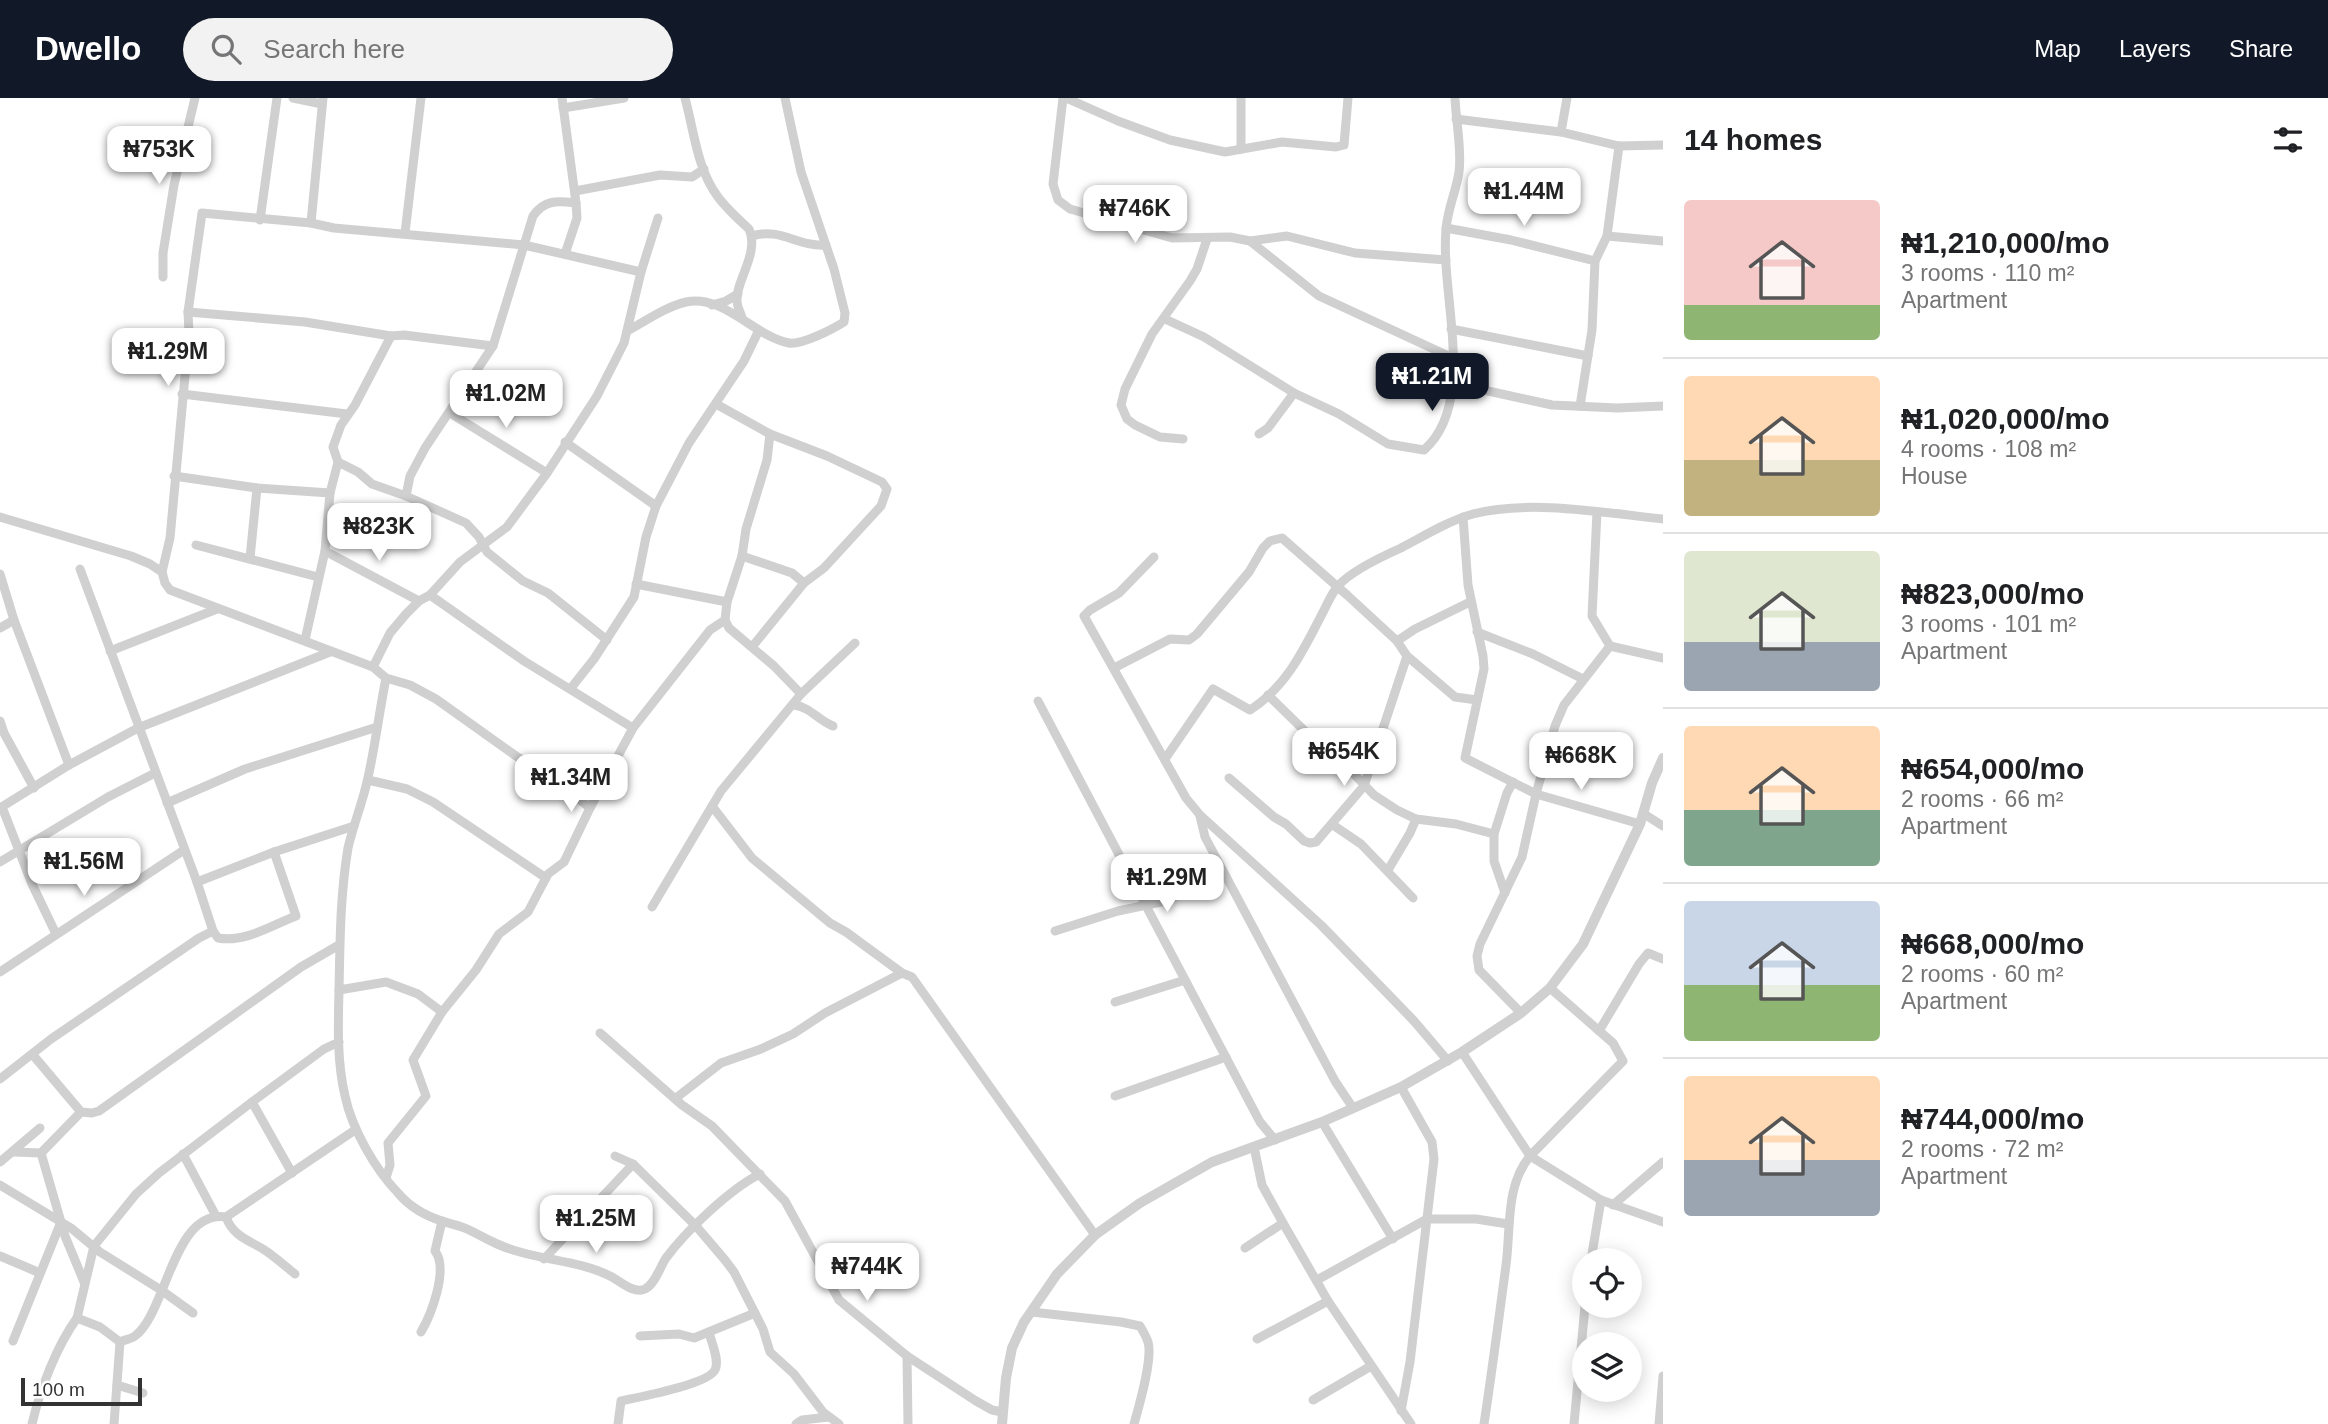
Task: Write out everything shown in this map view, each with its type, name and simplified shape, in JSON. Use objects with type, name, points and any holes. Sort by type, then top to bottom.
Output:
[{"type":"street","points":[[163,277],[163,253],[174,185],[195,98]]},
{"type":"street","points":[[260,220],[277,98]]},
{"type":"street","points":[[293,98],[323,101],[311,223]]},
{"type":"street","points":[[405,233],[421,98]]},
{"type":"street","points":[[565,254],[577,218],[562,103],[624,98]]},
{"type":"street","points":[[685,98],[704,169],[717,195],[752,236],[746,270],[736,300],[742,318]]},
{"type":"street","points":[[627,331],[685,302],[712,305],[792,344],[822,335],[844,322],[845,313],[826,245],[800,172],[785,98]]},
{"type":"street","points":[[1348,98],[1344,145],[1336,147],[1282,142],[1225,152],[1170,140],[1064,98],[1052,184],[1058,200],[1070,209],[1161,236],[1207,239],[1230,237],[1250,241],[1287,236],[1355,253],[1446,260]]},
{"type":"street","points":[[1241,98],[1241,149]]},
{"type":"street","points":[[1165,319],[1204,337],[1294,393],[1339,414],[1388,444],[1424,450],[1436,440],[1449,410],[1452,383],[1446,228],[1459,170],[1455,98]]},
{"type":"street","points":[[1561,132],[1567,98]]},
{"type":"street","points":[[1456,119],[1561,132],[1619,146],[1663,145]]},
{"type":"street","points":[[1580,406],[1592,330],[1595,261],[1607,236],[1619,146]]},
{"type":"street","points":[[575,191],[660,175],[692,177],[704,169]]},
{"type":"street","points":[[406,496],[410,476],[418,460],[493,346],[537,210],[555,200],[576,203]]},
{"type":"street","points":[[590,808],[553,778],[516,756],[436,699],[410,685],[386,678],[373,667],[170,590],[162,572],[170,538],[188,312],[202,213],[524,245],[641,272]]},
{"type":"street","points":[[373,667],[390,633],[419,601],[430,596],[460,562],[507,527],[547,473],[605,383],[627,331],[641,272],[658,219]]},
{"type":"street","points":[[1446,228],[1511,240],[1595,261]]},
{"type":"street","points":[[752,236],[765,232],[777,233],[809,244],[826,245]]},
{"type":"street","points":[[1607,236],[1663,241]]},
{"type":"street","points":[[1183,439],[1160,437],[1135,425],[1127,419],[1121,405],[1125,389],[1152,334],[1165,319],[1197,269],[1207,239]]},
{"type":"street","points":[[1250,241],[1319,296],[1453,358]]},
{"type":"street","points":[[712,305],[738,294]]},
{"type":"street","points":[[188,312],[305,322],[391,336],[404,335],[493,346]]},
{"type":"street","points":[[1451,329],[1588,356]]},
{"type":"street","points":[[570,688],[607,640],[634,597],[646,537],[656,506],[689,443],[744,361],[759,330]]},
{"type":"street","points":[[305,640],[325,551],[330,494],[338,462],[333,447],[347,414],[355,405],[391,336]]},
{"type":"street","points":[[1452,383],[1552,405],[1617,408],[1663,406]]},
{"type":"street","points":[[1259,434],[1276,419],[1294,393]]},
{"type":"street","points":[[183,394],[347,414]]},
{"type":"street","points":[[716,404],[770,434],[827,456],[882,482],[887,489],[881,506],[824,568],[804,583],[752,647]]},
{"type":"street","points":[[450,413],[547,473]]},
{"type":"street","points":[[770,434],[767,460],[746,529],[742,556],[727,602],[725,620],[729,628],[774,666],[801,694]]},
{"type":"street","points":[[565,442],[656,506]]},
{"type":"street","points":[[338,462],[358,472],[372,484],[466,523],[479,537],[486,552],[523,581],[548,593],[607,640]]},
{"type":"street","points":[[174,476],[257,488],[330,494]]},
{"type":"street","points":[[250,558],[257,488]]},
{"type":"street","points":[[1165,759],[1213,689],[1250,710],[1268,695],[1297,663],[1337,587],[1349,577],[1464,517],[1522,508],[1663,519]]},
{"type":"street","points":[[1597,512],[1592,616],[1611,646],[1663,658]]},
{"type":"street","points":[[0,517],[131,556],[162,572]]},
{"type":"street","points":[[1464,517],[1470,602],[1484,669],[1465,758],[1536,794],[1663,826]]},
{"type":"street","points":[[1114,668],[1170,639],[1189,640],[1198,634],[1249,572],[1270,541],[1282,538],[1397,641],[1407,656],[1455,697],[1477,700]]},
{"type":"street","points":[[196,545],[318,577]]},
{"type":"street","points":[[325,551],[419,601]]},
{"type":"street","points":[[742,556],[792,573],[804,583]]},
{"type":"street","points":[[1154,556],[1119,593],[1090,610],[1084,617],[1165,759],[1175,783],[1200,815],[1321,925],[1414,1021],[1448,1061]]},
{"type":"street","points":[[79,569],[213,931],[218,938],[239,939],[296,916],[274,852]]},
{"type":"street","points":[[0,574],[14,620],[69,765]]},
{"type":"street","points":[[636,584],[727,602]]},
{"type":"street","points":[[430,596],[524,661],[633,728]]},
{"type":"street","points":[[1397,641],[1415,629],[1470,602]]},
{"type":"street","points":[[110,651],[217,609]]},
{"type":"street","points":[[0,628],[14,620]]},
{"type":"street","points":[[386,1178],[390,1165],[388,1143],[426,1096],[413,1060],[442,1012],[476,970],[499,934],[528,912],[546,878],[569,855],[590,808],[633,728],[710,630],[725,620]]},
{"type":"street","points":[[1477,632],[1533,654],[1583,679]]},
{"type":"street","points":[[652,907],[721,791],[801,694],[855,643]]},
{"type":"street","points":[[1521,1013],[1479,970],[1476,962],[1480,944],[1522,857],[1536,794],[1555,726],[1564,705],[1611,646]]},
{"type":"street","points":[[56,934],[1,808],[69,765],[138,728],[330,652]]},
{"type":"street","points":[[1229,778],[1304,841],[1310,844],[1316,842],[1364,786],[1407,656]]},
{"type":"street","points":[[386,678],[368,780],[348,850],[339,945],[339,1042],[345,1097],[355,1130],[386,1178],[399,1195],[419,1211],[442,1222],[466,1228],[493,1244],[544,1259],[563,1260],[610,1276],[635,1290],[643,1290],[649,1287],[667,1257],[696,1226],[738,1186],[760,1174]]},
{"type":"street","points":[[1268,695],[1319,745],[1324,757],[1351,771],[1359,777],[1364,786],[1397,810],[1416,819],[1456,824],[1494,834]]},
{"type":"street","points":[[1038,701],[1260,1122],[1275,1140]]},
{"type":"street","points":[[794,705],[808,708],[833,726]]},
{"type":"street","points":[[0,721],[34,788]]},
{"type":"street","points":[[167,803],[245,769],[377,727]]},
{"type":"street","points":[[1002,1424],[1012,1348],[1031,1312],[1058,1274],[1095,1235],[1140,1203],[1212,1162],[1322,1122],[1401,1087],[1448,1061],[1521,1013],[1550,988],[1583,944],[1642,819],[1652,783],[1663,758]]},
{"type":"street","points":[[0,862],[108,797],[155,773]]},
{"type":"street","points":[[368,780],[407,789],[433,802],[546,878]]},
{"type":"street","points":[[1505,892],[1494,861],[1494,834],[1513,782]]},
{"type":"street","points":[[712,806],[752,858],[830,923],[902,973],[912,977],[1095,1235]]},
{"type":"street","points":[[1200,815],[1205,837],[1335,1081],[1353,1108]]},
{"type":"street","points":[[1388,870],[1416,819]]},
{"type":"street","points":[[1333,825],[1354,838],[1413,898]]},
{"type":"street","points":[[197,882],[274,852],[354,826]]},
{"type":"street","points":[[0,972],[184,850]]},
{"type":"street","points":[[1055,931],[1118,911],[1161,902],[1225,875]]},
{"type":"street","points":[[0,1079],[51,1039],[176,953],[213,931]]},
{"type":"street","points":[[33,1055],[81,1112],[99,1111],[301,967],[339,945]]},
{"type":"street","points":[[1599,1031],[1648,953],[1663,959]]},
{"type":"street","points":[[676,1098],[722,1063],[793,1034],[825,1013],[902,973]]},
{"type":"street","points":[[1115,1002],[1185,980]]},
{"type":"street","points":[[339,990],[386,982],[418,993],[442,1012]]},
{"type":"street","points":[[1484,1424],[1507,1260],[1508,1224],[1516,1183],[1530,1156],[1623,1060],[1618,1049],[1550,988]]},
{"type":"street","points":[[600,1033],[712,1126],[785,1201],[839,1300],[907,1356],[976,1401],[1002,1412]]},
{"type":"street","points":[[32,1424],[48,1374],[67,1332],[77,1318],[94,1246],[136,1194],[183,1154],[324,1049],[339,1042]]},
{"type":"street","points":[[1462,1052],[1530,1156],[1601,1200],[1663,1222]]},
{"type":"street","points":[[1115,1096],[1226,1057]]},
{"type":"street","points":[[1401,1087],[1432,1142],[1434,1159],[1401,1411]]},
{"type":"street","points":[[252,1102],[292,1174]]},
{"type":"street","points":[[14,1152],[41,1153],[81,1112]]},
{"type":"street","points":[[1322,1122],[1393,1239]]},
{"type":"street","points":[[0,1163],[40,1128]]},
{"type":"street","points":[[120,1342],[136,1336],[184,1243],[202,1222],[221,1217],[292,1174],[355,1130]]},
{"type":"street","points":[[1254,1147],[1262,1185],[1283,1223],[1328,1301],[1411,1424]]},
{"type":"street","points":[[41,1153],[61,1222],[85,1284]]},
{"type":"street","points":[[183,1154],[207,1196],[237,1235],[263,1248],[295,1273]]},
{"type":"street","points":[[615,1156],[633,1164],[696,1226],[734,1272],[771,1352],[794,1374],[829,1417],[839,1424]]},
{"type":"street","points":[[1613,1205],[1663,1162]]},
{"type":"street","points":[[544,1259],[633,1164]]},
{"type":"street","points":[[0,1185],[61,1222],[193,1313]]},
{"type":"street","points":[[1593,1248],[1601,1200]]},
{"type":"street","points":[[1317,1280],[1427,1219],[1476,1219],[1508,1224]]},
{"type":"street","points":[[13,1340],[61,1222]]},
{"type":"street","points":[[421,1332],[432,1314],[440,1270],[439,1255],[435,1251],[442,1222]]},
{"type":"street","points":[[1245,1248],[1283,1223]]},
{"type":"street","points":[[0,1256],[40,1273]]},
{"type":"street","points":[[1256,1339],[1328,1301]]},
{"type":"street","points":[[1031,1312],[1140,1326],[1148,1341],[1149,1351],[1134,1424]]},
{"type":"street","points":[[640,1336],[679,1334],[694,1338],[755,1313]]},
{"type":"street","points":[[77,1318],[100,1326],[120,1342]]},
{"type":"street","points":[[1574,1424],[1584,1318]]},
{"type":"street","points":[[618,1424],[621,1401],[648,1397],[702,1380],[712,1374],[716,1363],[709,1332]]},
{"type":"street","points":[[114,1424],[120,1342]]},
{"type":"street","points":[[907,1356],[908,1424]]},
{"type":"street","points":[[1313,1400],[1371,1366]]},
{"type":"street","points":[[1659,1424],[1663,1376]]},
{"type":"street","points":[[117,1385],[143,1393]]},
{"type":"street","points":[[796,1424],[802,1420],[829,1417]]}]
